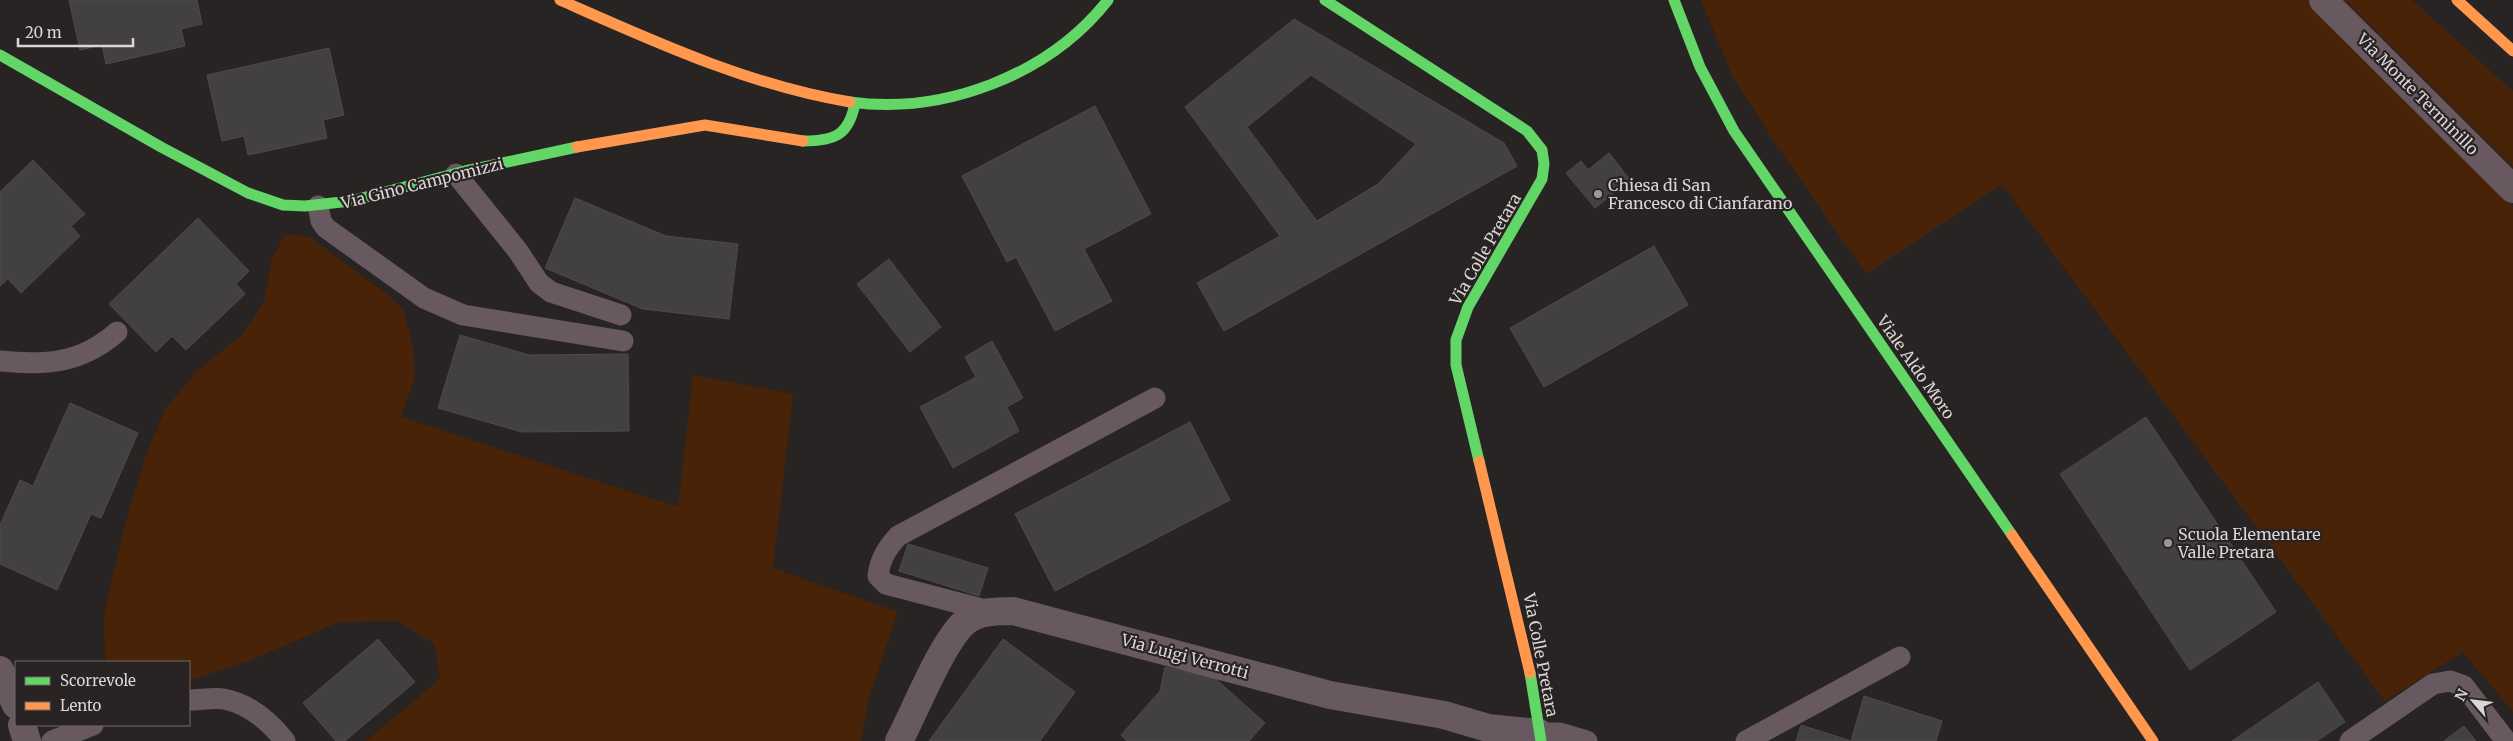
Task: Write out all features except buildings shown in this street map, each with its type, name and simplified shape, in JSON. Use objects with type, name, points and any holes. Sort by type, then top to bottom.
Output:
[{"type":"street","points":[[560,0],[686,54],[761,82],[855,103],[908,102],[960,95],[1018,74],[1066,43],[1108,0]]},
{"type":"street","name":"Via Colle Pretara","points":[[1325,0],[1527,131],[1540,144],[1544,154],[1544,170],[1539,187],[1468,307],[1456,340],[1456,365],[1527,656],[1540,737]]},
{"type":"street","name":"Viale Aldo Moro","points":[[1674,0],[1691,52],[1704,81],[1734,131],[2153,741]]},
{"type":"street","name":"Via Monte Terminillo","points":[[2323,0],[2513,189]]},
{"type":"street","points":[[2457,0],[2513,52]]},
{"type":"street","name":"Via Gino Campomizzi","points":[[0,55],[169,152],[253,194],[281,205],[332,205],[456,174],[568,149],[700,124],[722,126],[795,140],[825,139],[843,132],[852,120],[855,103]]},
{"type":"street","name":"Via Luigi Verrotti","points":[[900,741],[951,638],[966,621],[990,611],[1013,611],[1330,695],[1444,715],[1488,728],[1540,737]]},
{"type":"street","points":[[0,670],[15,703]]},
{"type":"street","points":[[22,726],[27,741]]},
{"type":"lane","points":[[456,174],[518,251],[539,284],[552,292],[621,315]]},
{"type":"lane","points":[[318,206],[321,221],[326,228],[424,298],[463,315],[623,341]]},
{"type":"lane","points":[[0,361],[32,365],[76,358],[101,346],[117,332]]},
{"type":"lane","points":[[990,611],[886,584],[878,576],[880,564],[888,547],[898,536],[1155,398]]},
{"type":"lane","points":[[1746,741],[1900,657]]},
{"type":"lane","points":[[2350,741],[2433,684],[2450,681],[2464,686],[2506,741]]},
{"type":"lane","points":[[190,700],[224,699],[248,708],[273,726],[285,741]]},
{"type":"lane","points":[[52,741],[91,726]]},
{"type":"lane","points":[[1540,737],[1560,733],[1587,741]]},
{"type":"shaded area","points":[[1701,0],[2308,0],[2513,207],[2513,712],[2463,652],[2385,701],[2002,184],[1866,274],[1775,143],[1733,77]]},
{"type":"shaded area","points":[[2345,0],[2412,0],[2513,91],[2513,167]]},
{"type":"shaded area","points":[[285,234],[310,237],[388,295],[404,311],[413,347],[415,376],[401,417],[678,507],[693,375],[793,394],[773,568],[898,612],[869,698],[861,741],[366,741],[440,679],[434,644],[398,621],[339,622],[248,661],[190,681],[190,661],[106,661],[104,615],[123,532],[145,458],[166,408],[197,371],[243,334],[264,302],[272,258]]},
{"type":"traffic: fast","points":[[850,102],[886,104],[922,102],[957,95],[992,84],[1025,69],[1056,49],[1084,26],[1108,0]]},
{"type":"traffic: fast","points":[[1325,0],[1527,131],[1542,150],[1544,164],[1542,179],[1468,307],[1456,340],[1456,365],[1479,461]]},
{"type":"traffic: fast","points":[[1674,0],[1700,67],[1734,131],[2012,535]]},
{"type":"traffic: fast","points":[[0,55],[161,147],[248,193],[283,205],[305,206],[351,201],[465,171],[577,147]]},
{"type":"traffic: fast","points":[[803,141],[824,140],[839,134],[849,122],[855,103]]},
{"type":"traffic: fast","points":[[1530,673],[1541,741]]},
{"type":"traffic: slow","points":[[560,0],[666,46],[738,73],[775,85],[850,102]]},
{"type":"traffic: slow","points":[[2457,0],[2513,51]]},
{"type":"traffic: slow","points":[[577,147],[705,125],[803,141]]},
{"type":"traffic: slow","points":[[1479,461],[1530,673]]},
{"type":"traffic: slow","points":[[2012,535],[2153,741]]},
{"type":"place","name":"Chiesa di San Francesco di Cianfarano","points":[[1598,194]]},
{"type":"place","name":"Scuola Elementare Valle Pretara","points":[[2168,543]]}]
